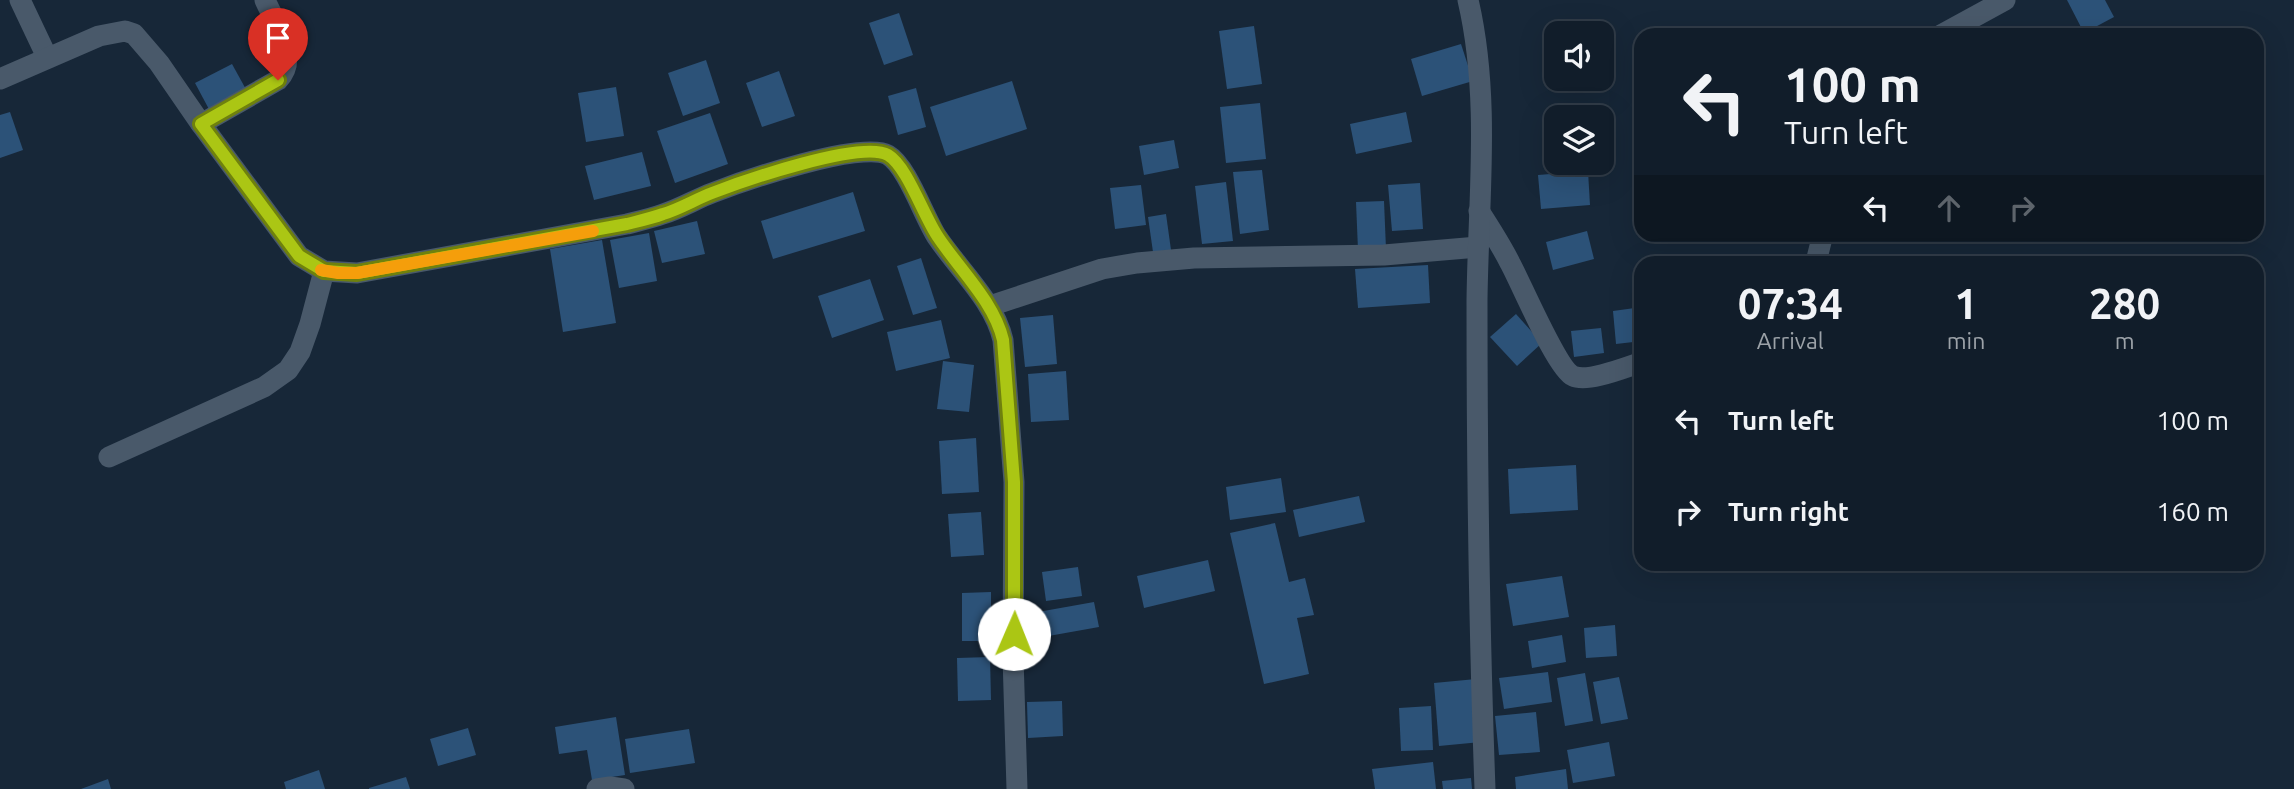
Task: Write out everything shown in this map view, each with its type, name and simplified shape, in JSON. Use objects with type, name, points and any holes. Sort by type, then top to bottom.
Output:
[{"type":"street","points":[[20,0],[47,57]]},
{"type":"street","points":[[201,124],[278,80],[285,73],[288,58],[265,0]]},
{"type":"street","points":[[1468,0],[1475,32],[1479,86],[1478,527],[1485,789]]},
{"type":"street","points":[[1954,28],[2005,0]]},
{"type":"street","points":[[0,79],[99,36],[125,32],[134,34],[159,63],[299,256],[324,271],[357,273],[627,224],[665,214],[711,193],[807,162],[875,151],[887,155],[897,163],[930,226],[952,259],[990,306],[999,323],[1003,340],[1014,482],[1013,657],[1017,789]]},
{"type":"street","points":[[1479,211],[1509,261],[1557,356],[1571,376],[1593,377],[1634,364]]},
{"type":"street","points":[[990,306],[1090,272],[1137,263],[1195,258],[1384,255],[1478,247]]},
{"type":"street","points":[[109,457],[264,387],[288,370],[300,352],[324,271]]},
{"type":"street","points":[[597,789],[624,789]]},
{"type":"building","points":[[2067,0],[2105,0],[2114,17],[2093,28],[2081,28]]},
{"type":"building","points":[[899,13],[913,55],[884,65],[869,23]]},
{"type":"building","points":[[1254,26],[1262,84],[1227,89],[1219,31]]},
{"type":"building","points":[[1461,44],[1473,81],[1422,96],[1411,59]]},
{"type":"building","points":[[706,60],[720,103],[683,116],[668,73]]},
{"type":"building","points":[[232,64],[248,93],[211,113],[195,83]]},
{"type":"building","points":[[779,71],[795,116],[762,127],[746,83]]},
{"type":"building","points":[[1012,81],[1027,129],[946,156],[930,107]]},
{"type":"building","points":[[616,87],[624,136],[586,142],[578,93]]},
{"type":"building","points":[[916,88],[926,127],[898,135],[888,96]]},
{"type":"building","points":[[1260,103],[1266,159],[1226,163],[1220,107]]},
{"type":"building","points":[[10,112],[23,150],[0,158],[0,115]]},
{"type":"building","points":[[1406,112],[1412,142],[1356,154],[1350,124]]},
{"type":"building","points":[[710,113],[728,164],[675,183],[657,131]]},
{"type":"building","points":[[1174,140],[1179,168],[1144,175],[1139,146]]},
{"type":"building","points":[[642,152],[651,186],[594,200],[585,166]]},
{"type":"building","points":[[1262,170],[1269,230],[1240,234],[1233,172]]},
{"type":"building","points":[[1538,175],[1588,175],[1590,205],[1541,209]]},
{"type":"building","points":[[1226,182],[1233,241],[1202,244],[1195,186]]},
{"type":"building","points":[[1420,183],[1423,229],[1392,231],[1388,185]]},
{"type":"building","points":[[1141,185],[1146,225],[1115,229],[1110,188]]},
{"type":"building","points":[[853,192],[865,231],[773,259],[761,221]]},
{"type":"building","points":[[1384,201],[1386,249],[1358,250],[1356,202]]},
{"type":"building","points":[[1166,214],[1171,250],[1153,252],[1148,217]]},
{"type":"building","points":[[697,221],[705,254],[662,263],[654,231]]},
{"type":"building","points":[[1587,231],[1594,259],[1553,270],[1546,242]]},
{"type":"building","points":[[649,233],[657,281],[619,288],[610,240]]},
{"type":"building","points":[[602,240],[616,323],[563,332],[550,249]]},
{"type":"building","points":[[921,258],[937,308],[913,315],[897,266]]},
{"type":"building","points":[[1428,265],[1430,303],[1358,308],[1355,269]]},
{"type":"building","points":[[870,279],[884,320],[832,338],[818,296]]},
{"type":"building","points":[[1634,308],[1634,342],[1616,344],[1613,311]]},
{"type":"building","points":[[1516,314],[1542,343],[1517,366],[1490,337]]},
{"type":"building","points":[[1053,315],[1057,364],[1025,367],[1020,318]]},
{"type":"building","points":[[941,320],[950,358],[896,371],[887,332]]},
{"type":"building","points":[[1601,328],[1604,353],[1574,357],[1571,331]]},
{"type":"building","points":[[943,361],[974,365],[969,412],[937,409]]},
{"type":"building","points":[[1066,371],[1069,420],[1031,422],[1028,374]]},
{"type":"building","points":[[976,438],[979,492],[942,494],[939,441]]},
{"type":"building","points":[[1576,465],[1578,510],[1510,514],[1508,469]]},
{"type":"building","points":[[1281,478],[1286,512],[1230,520],[1226,487]]},
{"type":"building","points":[[1359,496],[1365,522],[1299,537],[1293,510]]},
{"type":"building","points":[[981,512],[984,555],[951,557],[948,514]]},
{"type":"building","points":[[1275,523],[1289,582],[1305,578],[1314,615],[1297,618],[1309,674],[1264,684],[1230,533]]},
{"type":"building","points":[[1208,560],[1215,591],[1144,608],[1137,576]]},
{"type":"building","points":[[1078,567],[1082,596],[1046,601],[1042,572]]},
{"type":"building","points":[[1562,576],[1569,617],[1513,626],[1506,584]]},
{"type":"building","points":[[991,592],[991,641],[962,641],[962,593]]},
{"type":"building","points":[[1094,602],[1099,627],[1043,637],[1038,612]]},
{"type":"building","points":[[1615,625],[1617,656],[1586,658],[1584,628]]},
{"type":"building","points":[[1562,635],[1566,662],[1532,668],[1528,641]]},
{"type":"building","points":[[990,657],[991,700],[958,701],[957,658]]},
{"type":"building","points":[[1548,672],[1552,702],[1504,709],[1499,678]]},
{"type":"building","points":[[1585,673],[1593,721],[1565,726],[1557,678]]},
{"type":"building","points":[[1619,677],[1628,719],[1601,724],[1593,682]]},
{"type":"building","points":[[1476,679],[1481,742],[1439,746],[1434,683]]},
{"type":"building","points":[[1062,701],[1063,736],[1028,738],[1027,702]]},
{"type":"building","points":[[1431,706],[1433,750],[1401,751],[1399,708]]},
{"type":"building","points":[[1536,712],[1540,752],[1499,755],[1495,716]]},
{"type":"building","points":[[616,717],[625,775],[592,780],[587,750],[559,754],[555,727]]},
{"type":"building","points":[[468,728],[476,755],[438,766],[430,739]]},
{"type":"building","points":[[689,729],[695,763],[630,773],[625,739]]},
{"type":"building","points":[[1609,742],[1615,776],[1573,783],[1567,750]]},
{"type":"building","points":[[1433,762],[1436,789],[1375,789],[1372,769]]},
{"type":"building","points":[[1566,769],[1568,789],[1516,789],[1515,777]]},
{"type":"building","points":[[319,770],[325,789],[286,789],[284,782]]},
{"type":"building","points":[[406,777],[410,789],[369,789],[369,788]]},
{"type":"building","points":[[1471,778],[1472,789],[1443,789],[1442,781]]},
{"type":"building","points":[[108,779],[111,789],[81,789]]},
{"type":"slow traffic","points":[[321,270],[357,273],[593,231]]},
{"type":"route","points":[[278,80],[201,124],[299,256],[324,271],[338,273],[357,273],[627,224],[665,214],[711,193],[807,162],[861,152],[875,151],[887,155],[897,163],[930,226],[952,259],[990,306],[999,323],[1003,340],[1014,482],[1014,634]]}]
